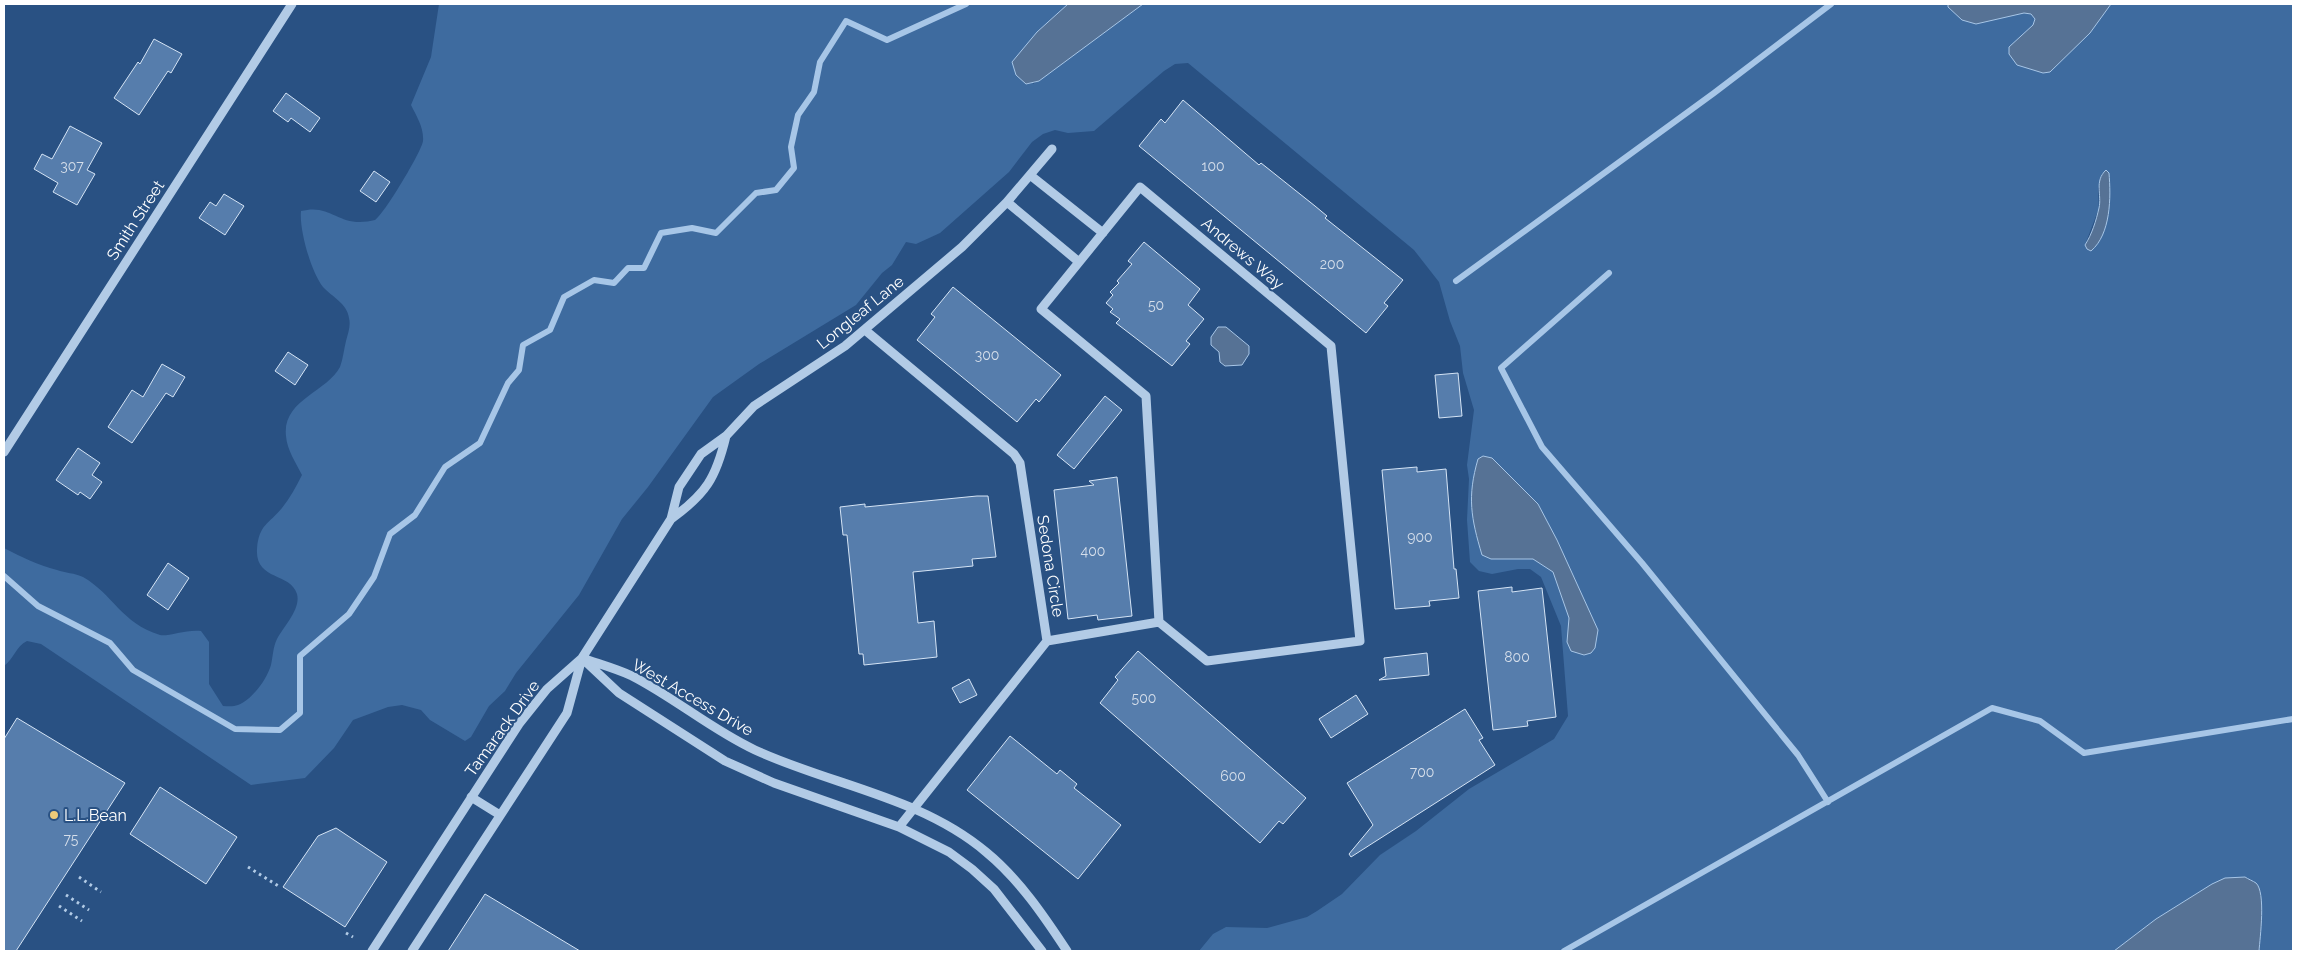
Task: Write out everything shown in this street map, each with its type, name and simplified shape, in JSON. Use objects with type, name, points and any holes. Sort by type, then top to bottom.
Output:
[{"type":"street","name":"Smith Street","points":[[4,452],[292,4]]},
{"type":"street","name":"Longleaf Lane","points":[[582,658],[671,519],[679,487],[701,454],[726,436],[754,406],[814,368],[865,330],[962,247],[1007,202],[1052,149]]},
{"type":"street","points":[[1030,175],[1103,233]]},
{"type":"street","name":"Andrews Way","points":[[1140,187],[1331,346],[1360,641],[1207,661],[1159,622],[1146,396],[1041,309],[1103,233],[1140,187]]},
{"type":"street","points":[[1007,202],[1079,262]]},
{"type":"street","name":"Sedona Circle","points":[[865,330],[1014,454],[1020,463],[1047,641],[899,827]]},
{"type":"street","name":"Longleaf Lane","points":[[671,519],[696,501],[719,466],[726,436]]},
{"type":"street","points":[[1047,641],[1159,622]]},
{"type":"street","points":[[412,951],[567,713],[582,658]]},
{"type":"street","name":"Tamarack Drive","points":[[372,951],[471,797],[534,704],[547,689],[582,658]]},
{"type":"street","name":"West Access Drive","points":[[582,658],[632,676],[755,750],[913,809],[968,838],[1000,865],[1033,902],[1067,951]]},
{"type":"street","name":"West Access Drive","points":[[582,658],[619,693],[725,761],[774,783],[899,827],[936,844],[972,869],[999,896],[1042,951]]},
{"type":"street","name":"Tamarack Drive","points":[[471,797],[500,815]]},
{"type":"path","points":[[248,867],[280,887]]},
{"type":"path","points":[[79,877],[101,892]]},
{"type":"path","points":[[66,895],[89,910]]},
{"type":"path","points":[[59,906],[82,922]]},
{"type":"path","points":[[346,933],[353,937]]},
{"type":"shaded area","points":[[439,4],[1068,4],[1037,32],[1033,84],[1143,4],[1948,4],[1948,7],[2031,13],[2035,19],[2033,25],[2010,47],[2090,33],[2111,4],[2293,4],[2293,951],[2259,951],[2262,917],[2260,890],[2212,884],[2156,919],[2114,951],[1199,951],[1213,934],[1226,927],[1267,928],[1307,917],[1317,911],[1342,894],[1380,855],[1416,831],[1469,789],[1554,739],[1568,716],[1561,626],[1541,577],[1530,569],[1518,569],[1492,574],[1479,571],[1470,562],[1467,520],[1469,479],[1467,465],[1474,410],[1463,373],[1460,346],[1450,321],[1439,282],[1414,250],[1188,63],[1175,64],[1164,71],[1094,131],[1068,133],[1055,130],[1043,134],[1032,142],[1009,172],[940,233],[916,244],[906,242],[892,265],[882,273],[856,305],[759,364],[713,397],[648,487],[622,519],[579,595],[516,673],[505,691],[489,706],[471,737],[465,741],[430,720],[421,710],[402,705],[388,707],[353,720],[334,748],[305,778],[251,785],[41,644],[27,641],[23,643],[4,666],[4,548],[43,566],[83,577],[102,592],[126,616],[147,630],[160,635],[201,631],[209,642],[209,684],[223,706],[238,705],[254,694],[269,671],[276,642],[297,606],[298,600],[297,594],[288,582],[267,572],[261,566],[257,549],[262,529],[285,504],[302,475],[288,446],[286,436],[287,424],[291,414],[298,405],[334,376],[340,367],[349,327],[348,313],[345,308],[323,287],[314,271],[304,239],[301,211],[310,209],[325,211],[344,219],[360,222],[375,220],[379,216],[409,169],[423,141],[418,118],[411,105],[431,57]],"holes":[[[2102,173],[2109,173],[2110,202],[2105,227],[2085,245],[2099,208],[2098,189]]]},
{"type":"shaded area","points":[[1068,4],[1143,4],[1039,81],[1026,84],[1016,75],[1012,62],[1037,32]]},
{"type":"shaded area","points":[[1948,4],[2111,4],[2090,33],[2050,72],[2043,73],[2017,65],[2009,54],[2009,47],[2033,25],[2035,19],[2031,14],[2024,13],[1976,24],[1962,20],[1948,7]]},
{"type":"shaded area","points":[[2106,170],[2109,173],[2110,183],[2108,215],[2103,235],[2091,251],[2085,245],[2097,218],[2100,203],[2099,183],[2102,174]]},
{"type":"shaded area","points":[[1218,327],[1226,327],[1249,346],[1249,354],[1242,365],[1225,366],[1220,362],[1219,352],[1211,345],[1211,337]]},
{"type":"shaded area","points":[[1483,456],[1492,458],[1538,504],[1557,540],[1598,630],[1595,648],[1591,653],[1584,655],[1571,651],[1567,642],[1569,618],[1553,572],[1533,559],[1491,559],[1482,555],[1473,518],[1472,485],[1478,459]]},
{"type":"shaded area","points":[[2245,877],[2256,883],[2261,896],[2262,916],[2259,951],[2114,951],[2156,919],[2212,884],[2225,878]]},
{"type":"building","points":[[154,39],[182,54],[171,73],[168,71],[139,115],[114,98],[138,62],[140,64]]},
{"type":"building","points":[[286,93],[320,118],[310,132],[291,118],[288,122],[273,111]]},
{"type":"building","points":[[1183,100],[1259,165],[1261,163],[1315,206],[1327,216],[1325,218],[1403,280],[1384,303],[1388,306],[1366,333],[1139,146],[1161,119],[1165,123]]},
{"type":"building","points":[[70,126],[102,143],[87,170],[95,174],[77,205],[53,192],[58,183],[34,169],[42,154],[52,159]]},
{"type":"building","points":[[374,171],[390,182],[376,202],[360,191]]},
{"type":"building","points":[[224,194],[244,206],[225,235],[199,218],[210,202],[216,206]]},
{"type":"building","points":[[1144,242],[1200,289],[1188,305],[1204,319],[1186,341],[1190,344],[1172,366],[1116,323],[1120,319],[1110,312],[1113,309],[1106,303],[1113,295],[1110,292],[1119,283],[1117,281],[1132,264],[1128,261]]},
{"type":"building","points":[[953,287],[1061,375],[1039,402],[1036,399],[1017,422],[917,340],[935,317],[931,314]]},
{"type":"building","points":[[288,352],[308,365],[295,385],[275,371]]},
{"type":"building","points":[[162,364],[185,377],[173,397],[166,393],[132,443],[108,427],[132,390],[143,397]]},
{"type":"building","points":[[1458,373],[1462,416],[1439,418],[1435,375]]},
{"type":"building","points":[[1105,396],[1122,410],[1074,469],[1057,455]]},
{"type":"building","points":[[78,448],[100,463],[92,475],[102,482],[90,499],[80,492],[78,495],[56,480]]},
{"type":"building","points":[[1417,467],[1417,472],[1446,469],[1454,569],[1456,569],[1459,598],[1429,601],[1430,606],[1395,609],[1382,470]]},
{"type":"building","points":[[1117,477],[1132,616],[1098,620],[1097,615],[1068,619],[1054,490],[1094,485],[1089,481]]},
{"type":"building","points":[[988,496],[996,557],[972,559],[973,566],[913,572],[918,623],[934,621],[937,657],[864,665],[863,654],[859,654],[847,535],[843,535],[840,507],[865,504],[865,507]]},
{"type":"building","points":[[168,563],[189,578],[168,610],[147,595]]},
{"type":"building","points":[[1512,587],[1512,592],[1542,588],[1556,717],[1527,721],[1528,726],[1493,730],[1478,591]]},
{"type":"building","points":[[1138,651],[1306,798],[1283,824],[1279,821],[1260,843],[1100,703],[1118,680],[1115,677]]},
{"type":"building","points":[[1427,653],[1429,675],[1379,680],[1386,676],[1384,658]]},
{"type":"building","points":[[969,679],[977,695],[960,703],[952,688]]},
{"type":"building","points":[[1356,695],[1368,714],[1331,738],[1319,719]]},
{"type":"building","points":[[1465,709],[1483,738],[1479,740],[1495,765],[1351,857],[1349,854],[1373,825],[1347,783]]},
{"type":"building","name":"L.L.Bean","points":[[17,718],[125,783],[16,951],[4,951],[4,739]]},
{"type":"building","points":[[1010,736],[1057,774],[1060,770],[1077,784],[1074,788],[1121,825],[1078,879],[967,790]]},
{"type":"building","points":[[160,787],[237,837],[206,884],[130,834]]},
{"type":"building","points":[[336,828],[387,862],[345,927],[283,887],[318,836]]},
{"type":"building","points":[[485,894],[580,951],[448,951]]},
{"type":"waterway","points":[[4,576],[38,606],[110,643],[133,670],[235,729],[280,730],[300,713],[300,656],[349,614],[374,577],[390,534],[415,515],[445,467],[480,443],[508,383],[519,370],[523,345],[550,330],[564,297],[594,280],[614,283],[628,268],[644,268],[661,233],[692,228],[716,233],[756,193],[776,190],[794,168],[791,147],[798,115],[814,92],[820,62],[846,21],[887,40],[966,4]]},
{"type":"waterway","points":[[1456,281],[1714,93],[1831,4]]},
{"type":"waterway","points":[[1609,273],[1501,368],[1542,447],[1642,563],[1798,755],[1828,802]]},
{"type":"waterway","points":[[1564,951],[1992,708],[2040,721],[2084,753],[2293,719]]},
{"type":"place","name":"L.L.Bean","points":[[54,815]]}]
